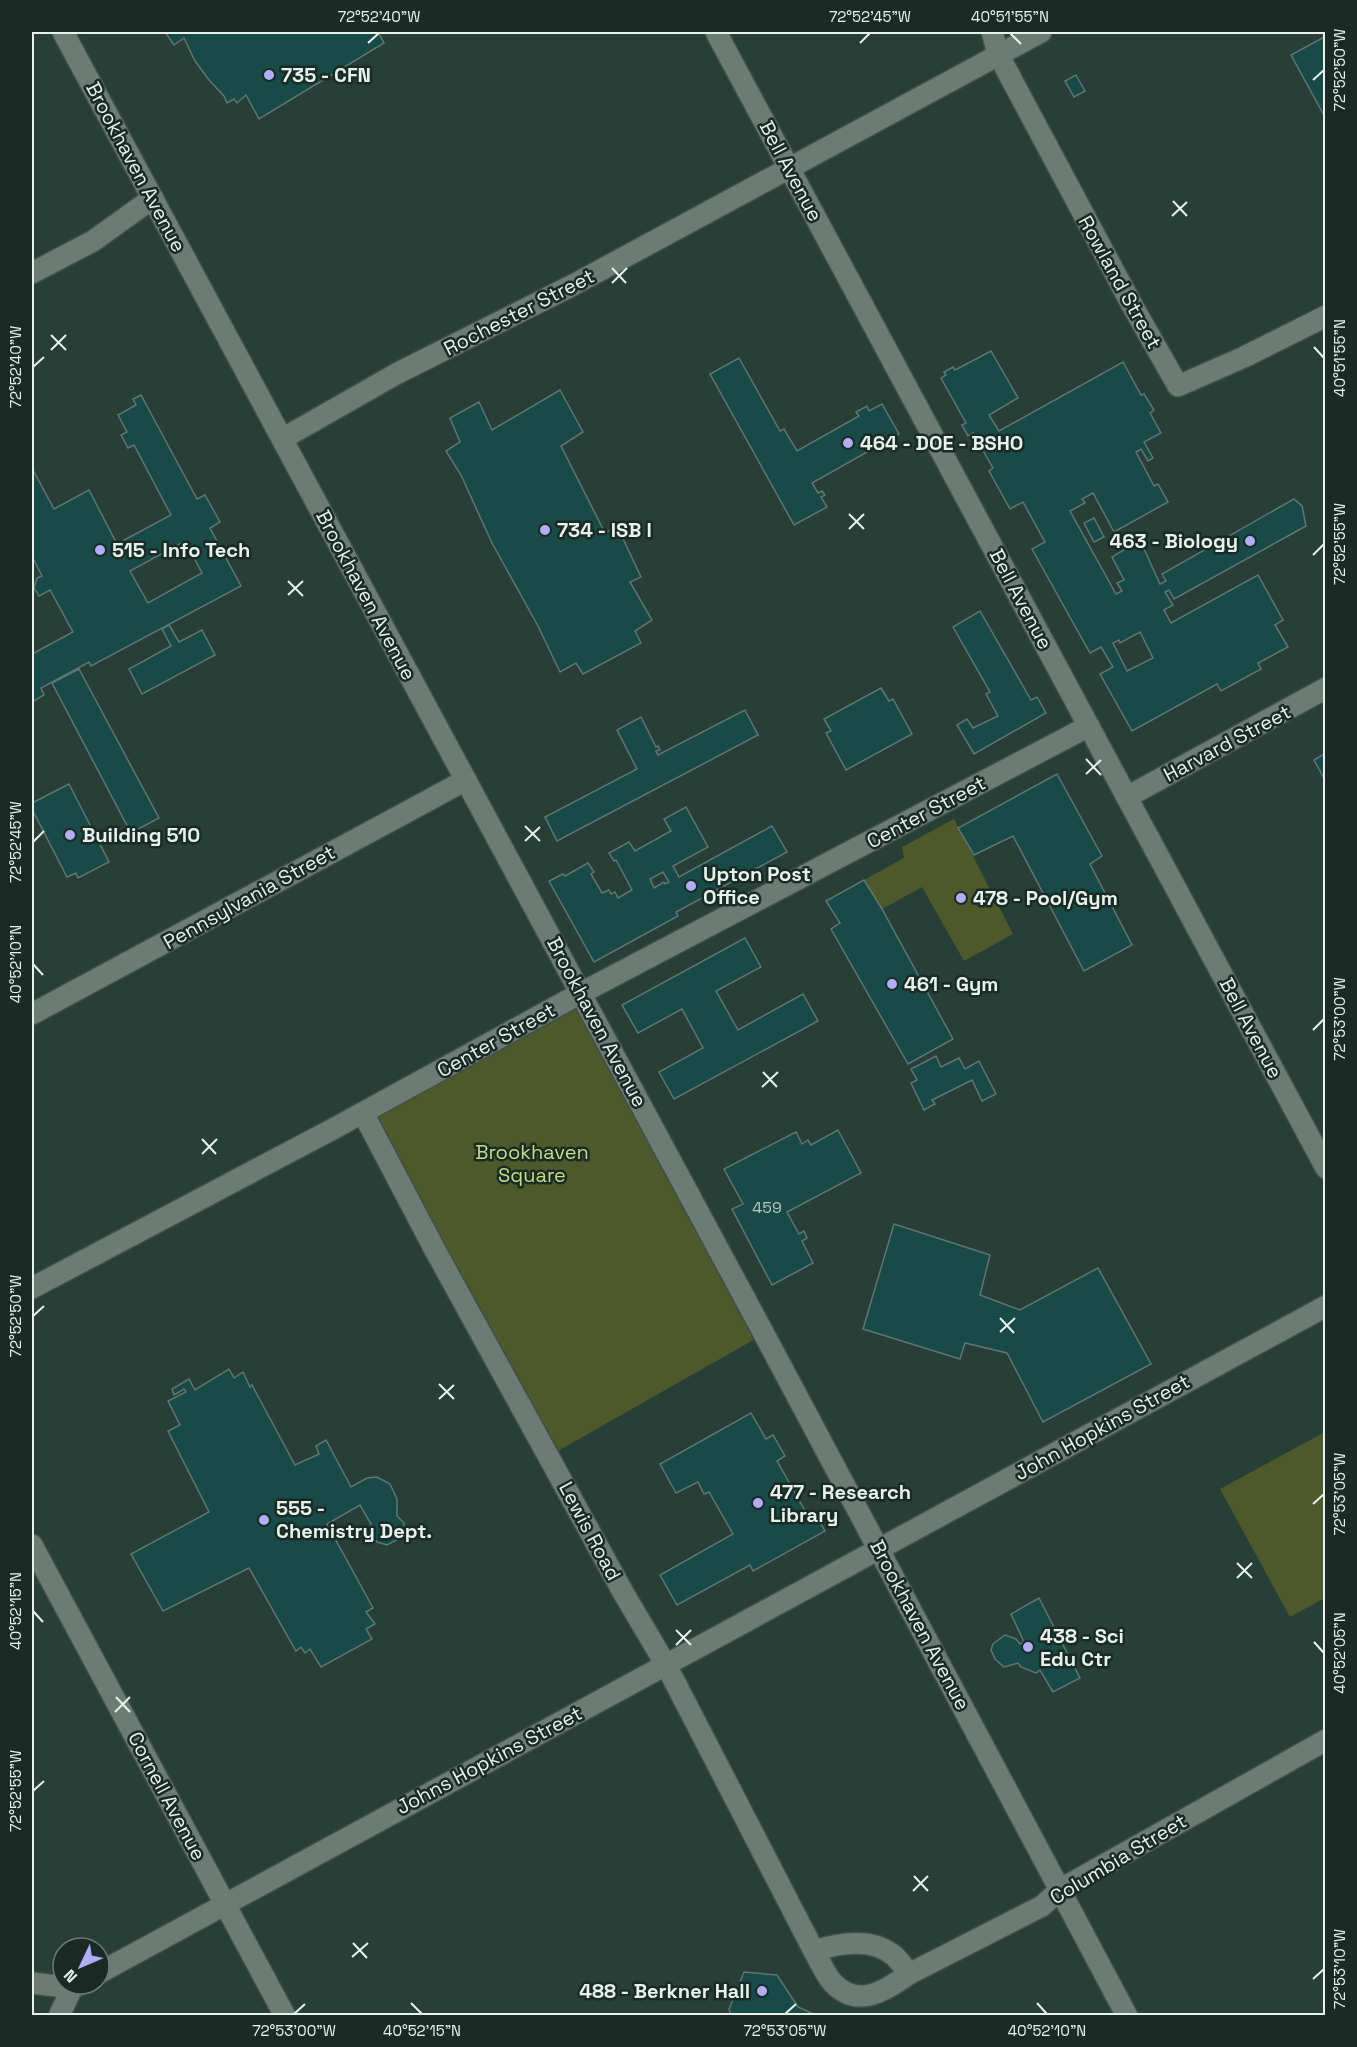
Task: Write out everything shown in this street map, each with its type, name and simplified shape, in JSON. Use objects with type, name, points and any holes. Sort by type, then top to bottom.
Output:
[{"type":"street","name":"Brookhaven Avenue","points":[[63,32],[581,993],[1127,2016]]},
{"type":"street","name":"Bell Avenue","points":[[716,32],[1326,1168]]},
{"type":"street","name":"Rowland Street","points":[[992,32],[998,54],[1132,305],[1178,386],[1244,357],[1326,316]]},
{"type":"street","name":"Rochester Street","points":[[282,438],[396,374],[573,285],[1041,32]]},
{"type":"street","points":[[32,273],[93,241],[153,198]]},
{"type":"street","name":"Harvard Street","points":[[1127,796],[1326,688]]},
{"type":"street","name":"Center Street","points":[[32,1288],[363,1113],[581,993],[1089,726]]},
{"type":"street","name":"Pennsylvania Street","points":[[32,1014],[466,780]]},
{"type":"street","name":"Lewis Road","points":[[363,1113],[624,1594],[666,1665],[814,1951],[832,1983],[851,1996]]},
{"type":"street","name":"John Hopkins Street","points":[[879,1549],[1326,1306]]},
{"type":"street","name":"Cornell Avenue","points":[[32,1545],[285,2016]]},
{"type":"street","name":"Johns Hopkins Street","points":[[111,1966],[879,1549]]},
{"type":"street","name":"Columbia Street","points":[[851,1996],[868,1996],[891,1987],[909,1974],[1042,1906],[1060,1889],[1326,1740]]},
{"type":"street","points":[[814,1951],[836,1944],[872,1944],[894,1955],[909,1974]]},
{"type":"street","points":[[32,1983],[51,1984]]},
{"type":"street","points":[[58,2016],[70,1996]]},
{"type":"shaded area","points":[[32,32],[1325,32],[1325,2015],[32,2016]]},
{"type":"green space","name":"478 - Pool/Gym","points":[[954,819],[1013,934],[964,961],[922,887],[882,909],[864,880],[904,858],[902,847]]},
{"type":"green space","name":"Brookhaven Square","points":[[581,993],[764,1334],[549,1456],[363,1113]]},
{"type":"green space","points":[[1325,1432],[1325,1598],[1290,1617],[1220,1489]]},
{"type":"building","name":"735 - CFN","points":[[165,32],[378,32],[384,43],[259,119],[246,95],[237,103],[234,99],[227,103],[224,96],[195,61],[184,38],[174,45]]},
{"type":"building","points":[[1326,36],[1326,119],[1291,55]]},
{"type":"building","points":[[1076,75],[1085,91],[1074,97],[1065,81]]},
{"type":"building","name":"463 - Biology","points":[[991,351],[1018,398],[989,415],[999,431],[1123,362],[1141,395],[1144,394],[1154,410],[1150,413],[1161,433],[1144,442],[1153,458],[1148,461],[1141,449],[1136,452],[1154,486],[1158,484],[1168,502],[1114,532],[1093,493],[1082,499],[1085,503],[1070,511],[1116,594],[1122,591],[1117,583],[1124,580],[1112,557],[1140,540],[1160,584],[1166,581],[1162,574],[1294,499],[1302,506],[1306,526],[1174,599],[1169,590],[1165,592],[1173,605],[1164,610],[1171,623],[1258,575],[1283,620],[1275,625],[1288,647],[1258,663],[1261,669],[1221,691],[1217,684],[1132,731],[1100,674],[1113,667],[1101,647],[1090,653],[1032,549],[1045,542],[1023,502],[1010,509],[989,471],[993,468],[973,433],[968,436],[962,425],[966,423],[941,378],[946,375],[944,372],[953,367],[955,370]],"holes":[[[1140,632],[1153,658],[1127,671],[1113,643],[1119,640],[1120,643]]]},
{"type":"building","name":"464 - DOE - BSHO","points":[[739,358],[780,431],[784,429],[797,451],[859,416],[856,412],[867,406],[869,411],[882,404],[899,434],[812,483],[818,493],[822,491],[825,495],[821,497],[827,507],[794,525],[710,374]]},
{"type":"building","name":"734 - ISB I","points":[[560,390],[583,432],[561,446],[605,533],[617,526],[641,577],[630,582],[652,620],[635,631],[641,643],[583,674],[576,663],[560,672],[538,626],[492,543],[461,475],[446,451],[460,442],[450,418],[479,402],[492,430]]},
{"type":"building","name":"515 - Info Tech","points":[[141,395],[197,499],[205,495],[220,522],[210,528],[241,586],[91,666],[89,662],[41,688],[44,695],[32,702],[32,654],[73,632],[50,590],[39,596],[34,588],[37,578],[42,576],[32,556],[32,470],[54,509],[89,490],[117,544],[171,515],[134,445],[128,448],[121,435],[127,432],[118,415],[136,405],[133,399]],"holes":[[[185,541],[202,573],[148,603],[130,571]]]},
{"type":"building","points":[[1094,518],[1104,537],[1094,542],[1084,523]]},
{"type":"building","points":[[980,611],[1031,700],[1037,697],[1046,713],[974,754],[957,725],[967,719],[973,728],[998,716],[986,694],[990,692],[953,627]]},
{"type":"building","points":[[169,625],[179,642],[202,630],[215,655],[142,694],[129,669],[171,646],[162,629]]},
{"type":"building","points":[[79,669],[159,818],[131,833],[52,683]]},
{"type":"building","points":[[881,688],[889,701],[893,699],[912,734],[846,770],[826,733],[831,731],[824,719]]},
{"type":"building","points":[[745,710],[758,735],[557,841],[545,817],[637,769],[617,730],[641,717],[656,747],[658,746],[660,750],[656,751],[658,755]]},
{"type":"building","points":[[1326,753],[1326,782],[1314,760]]},
{"type":"building","points":[[1057,774],[1102,856],[1090,864],[1132,945],[1084,971],[1013,836],[974,855],[958,828]]},
{"type":"building","name":"Building 510","points":[[69,784],[109,862],[78,878],[76,873],[67,877],[32,809],[32,803]]},
{"type":"building","name":"Upton Post Office","points":[[686,807],[708,847],[673,866],[679,877],[772,826],[787,852],[676,912],[678,916],[594,962],[549,881],[563,874],[565,876],[588,863],[594,872],[591,874],[602,893],[609,890],[611,894],[615,892],[618,898],[632,890],[616,860],[614,861],[609,853],[629,842],[635,851],[671,831],[664,819]],"holes":[[[663,872],[669,882],[665,884],[664,882],[654,888],[650,879]]]},
{"type":"building","name":"461 - Gym","points":[[864,880],[953,1039],[908,1064],[831,929],[840,923],[826,901]]},
{"type":"building","points":[[745,938],[761,967],[716,991],[738,1030],[803,994],[818,1021],[674,1099],[659,1072],[703,1048],[682,1009],[638,1033],[622,1005]]},
{"type":"building","points":[[936,1056],[941,1067],[959,1058],[965,1069],[979,1061],[996,1094],[982,1101],[972,1080],[932,1100],[935,1104],[924,1110],[911,1083],[917,1080],[911,1069]]},
{"type":"building","points":[[838,1130],[861,1173],[787,1212],[799,1234],[804,1231],[807,1238],[802,1241],[813,1263],[772,1285],[732,1209],[743,1204],[724,1169],[796,1132],[802,1144],[808,1140],[811,1145]]},
{"type":"building","points":[[894,1224],[990,1255],[980,1295],[1020,1310],[1098,1268],[1151,1364],[1043,1422],[1007,1353],[965,1343],[960,1359],[863,1329]]},
{"type":"building","name":"555 - Chemistry Dept.","points":[[229,1369],[234,1378],[243,1372],[250,1387],[252,1385],[295,1465],[319,1454],[316,1446],[326,1440],[351,1487],[367,1478],[377,1477],[390,1484],[397,1499],[397,1516],[404,1523],[404,1536],[387,1545],[377,1542],[373,1537],[370,1532],[371,1524],[360,1505],[327,1524],[373,1608],[366,1612],[375,1624],[366,1629],[372,1639],[321,1667],[310,1649],[305,1653],[301,1647],[296,1651],[249,1568],[163,1611],[131,1554],[209,1512],[168,1431],[180,1425],[168,1401],[186,1392],[184,1389],[174,1395],[172,1389],[189,1379],[195,1390]]},
{"type":"building","name":"477 - Research Library","points":[[751,1413],[766,1439],[773,1435],[785,1456],[777,1461],[808,1516],[814,1512],[825,1531],[753,1571],[750,1565],[677,1605],[660,1575],[733,1534],[709,1492],[704,1494],[698,1482],[676,1493],[660,1464]]},
{"type":"building","name":"438 - Sci Edu Ctr","points":[[1039,1598],[1080,1678],[1053,1692],[1040,1670],[1036,1673],[1021,1667],[1018,1663],[1004,1667],[995,1659],[991,1650],[993,1644],[1005,1635],[1016,1639],[1020,1644],[1024,1642],[1011,1614]]},
{"type":"building","name":"488 - Berkner Hall","points":[[744,1972],[777,1975],[798,2007],[818,2016],[731,2016],[729,2009]]},
{"type":"place","name":"735 - CFN","points":[[269,75]]},
{"type":"place","name":"464 - DOE - BSHO","points":[[848,443]]},
{"type":"place","name":"734 - ISB I","points":[[545,530]]},
{"type":"place","name":"463 - Biology","points":[[1250,541]]},
{"type":"place","name":"515 - Info Tech","points":[[100,550]]},
{"type":"place","name":"Building 510","points":[[70,835]]},
{"type":"place","name":"Upton Post Office","points":[[691,886]]},
{"type":"place","name":"478 - Pool/Gym","points":[[961,898]]},
{"type":"place","name":"461 - Gym","points":[[892,984]]},
{"type":"place","name":"477 - Research Library","points":[[758,1503]]},
{"type":"place","name":"555 - Chemistry Dept.","points":[[264,1520]]},
{"type":"place","name":"438 - Sci Edu Ctr","points":[[1028,1647]]},
{"type":"place","name":"488 - Berkner Hall","points":[[762,1991]]}]
